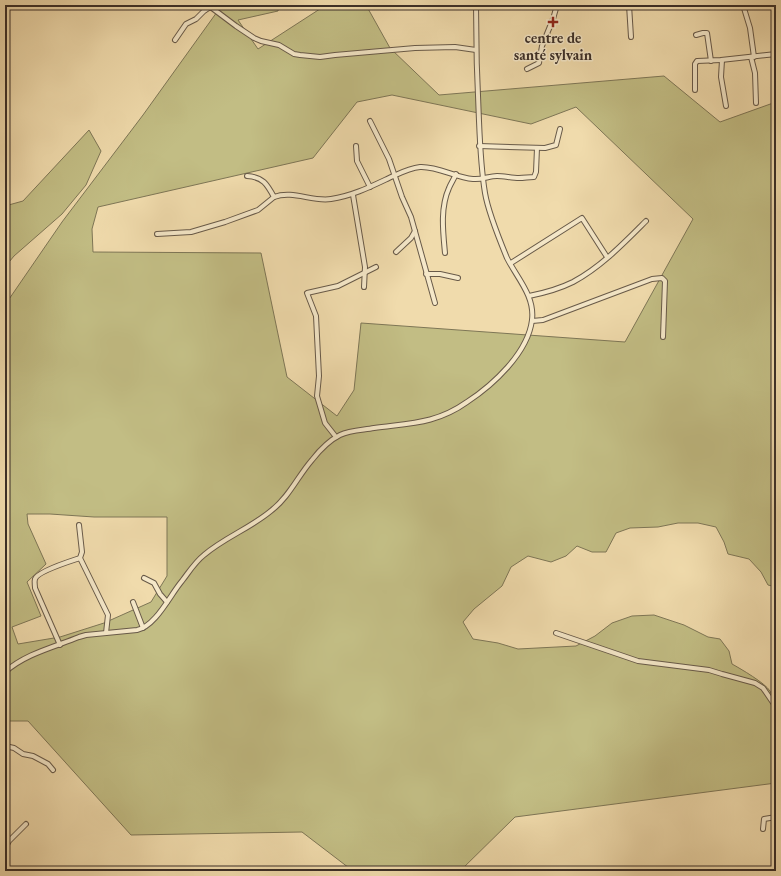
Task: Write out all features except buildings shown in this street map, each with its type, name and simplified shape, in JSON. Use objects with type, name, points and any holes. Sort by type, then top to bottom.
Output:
[{"type":"street","points":[[5,672],[10,667],[30,655],[86,635],[140,630],[161,611],[200,558],[228,537],[268,514],[281,502],[312,460],[336,437],[349,432],[429,421],[458,408],[481,393],[504,372],[514,360],[528,336],[532,321],[532,310],[529,296],[510,264],[489,210],[485,193],[479,146],[476,5]]},
{"type":"street","points":[[526,68],[539,63],[542,46],[557,5]]},
{"type":"street","points":[[629,5],[631,37]]},
{"type":"street","points":[[743,5],[750,28],[752,57],[755,73],[756,103]]},
{"type":"street","points":[[175,40],[186,24],[196,19],[210,7],[254,38],[279,45],[294,54],[300,55],[320,57],[335,54],[415,48],[455,48],[476,50]]},
{"type":"street","points":[[696,35],[707,33],[711,61]]},
{"type":"street","points":[[695,90],[695,64],[697,61],[711,61],[776,54]]},
{"type":"street","points":[[722,60],[721,77],[726,106]]},
{"type":"street","points":[[370,121],[386,154],[411,217],[426,274],[436,303]]},
{"type":"street","points":[[479,146],[545,148],[556,145],[560,129]]},
{"type":"street","points":[[356,146],[357,161],[370,187]]},
{"type":"street","points":[[157,234],[191,232],[225,222],[258,210],[274,197],[279,195],[299,195],[321,200],[353,195],[415,168],[423,167],[456,174],[474,180],[496,176],[518,178],[534,177],[536,172],[536,148]]},
{"type":"street","points":[[445,253],[443,220],[444,206],[448,188],[456,174]]},
{"type":"street","points":[[247,176],[262,180],[274,197]]},
{"type":"street","points":[[353,195],[365,267],[364,287]]},
{"type":"street","points":[[510,264],[582,218],[607,257]]},
{"type":"street","points":[[529,296],[546,293],[572,282],[598,266],[646,221]]},
{"type":"street","points":[[396,252],[411,238],[415,231]]},
{"type":"street","points":[[336,437],[325,423],[317,396],[319,376],[316,316],[307,293],[338,286],[365,274],[376,267]]},
{"type":"street","points":[[426,274],[440,274],[458,278]]},
{"type":"street","points":[[532,321],[543,320],[652,279],[662,278],[665,281],[663,337]]},
{"type":"street","points":[[79,525],[82,552],[80,558],[108,615],[106,633]]},
{"type":"street","points":[[60,645],[35,588],[34,581],[36,577],[58,564],[80,558]]},
{"type":"street","points":[[144,578],[154,583],[160,594],[167,602]]},
{"type":"street","points":[[133,602],[143,628]]},
{"type":"street","points":[[556,633],[638,661],[710,670],[755,683],[763,688],[776,707]]},
{"type":"street","points":[[5,746],[14,748],[23,754],[33,756],[48,764],[53,770]]},
{"type":"street","points":[[763,829],[764,819],[776,817]]},
{"type":"street","points":[[5,848],[9,841],[26,824]]},
{"type":"shaded area","points":[[222,5],[279,5],[278,11],[238,20],[258,49],[326,5],[366,5],[390,48],[439,95],[664,76],[720,122],[776,102],[776,587],[768,585],[761,572],[749,559],[728,554],[724,542],[716,527],[698,523],[678,523],[658,527],[630,528],[616,533],[606,552],[592,552],[577,546],[566,556],[551,562],[528,556],[511,567],[502,586],[474,609],[463,622],[473,639],[498,643],[518,649],[576,646],[595,636],[612,623],[632,616],[654,615],[684,625],[708,637],[720,639],[729,651],[732,664],[752,676],[770,691],[775,709],[776,722],[776,783],[515,817],[460,871],[353,871],[302,832],[131,835],[28,721],[5,721],[5,305],[62,222],[143,115]],"holes":[[[392,95],[531,124],[576,107],[693,219],[625,342],[361,323],[354,390],[337,416],[287,377],[261,253],[93,252],[92,229],[98,207],[313,158],[357,102]],[[27,514],[94,517],[167,517],[167,576],[151,602],[104,623],[60,637],[18,644],[12,627],[41,616],[27,582],[46,564],[28,524]]]},
{"type":"shaded area","points":[[89,130],[101,151],[86,185],[62,214],[14,256],[5,267],[5,206],[23,201]]},
{"type":"place","name":"centre de santé sylvain","points":[[553,22]]}]
